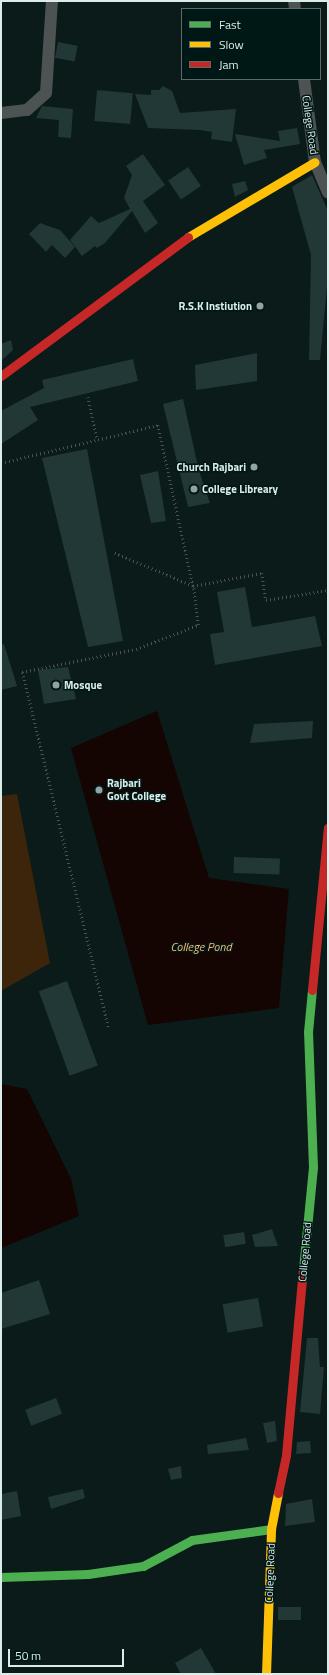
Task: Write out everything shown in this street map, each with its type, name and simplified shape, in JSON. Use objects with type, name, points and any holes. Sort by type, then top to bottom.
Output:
[{"type":"street","points":[[1,113],[27,110],[46,94],[52,1]]},
{"type":"street","name":"College Road","points":[[304,80],[315,162],[328,192]]},
{"type":"street","points":[[1,376],[185,239],[315,162]]},
{"type":"street","name":"College Road","points":[[266,1674],[271,1529],[286,1455],[312,1175],[308,1032],[328,828]]},
{"type":"street","points":[[1,1577],[88,1574],[143,1566],[192,1540],[271,1529]]},
{"type":"path","points":[[88,397],[97,438]]},
{"type":"path","points":[[1,462],[97,438],[158,425],[193,586],[198,625],[136,649],[22,672],[108,1027]]},
{"type":"path","points":[[114,552],[193,586],[262,573],[266,600],[328,590]]},
{"type":"shaded area","points":[[17,794],[50,963],[1,991],[1,796]]},
{"type":"water","name":"College Pond","points":[[157,711],[209,878],[289,889],[279,1008],[148,1025],[71,748]]},
{"type":"water","points":[[1,1084],[27,1089],[71,1179],[79,1216],[1,1248]]},
{"type":"building","points":[[58,42],[78,46],[75,62],[55,58]]},
{"type":"building","points":[[163,86],[172,91],[180,113],[236,109],[232,142],[211,139],[212,132],[200,130],[148,128],[135,94],[151,95],[151,90],[159,90]]},
{"type":"building","points":[[97,90],[133,93],[130,124],[94,121]]},
{"type":"building","points":[[42,106],[73,109],[71,138],[58,137],[59,120],[36,118]]},
{"type":"building","points":[[297,128],[300,144],[264,150],[267,158],[244,165],[235,134],[280,141],[278,131]]},
{"type":"building","points":[[143,154],[165,185],[143,201],[158,223],[145,233],[132,211],[105,243],[97,248],[95,246],[82,256],[70,240],[91,216],[99,223],[130,209],[124,198],[132,175],[126,166]]},
{"type":"building","points":[[188,167],[201,186],[181,199],[168,180]]},
{"type":"building","points":[[312,175],[328,211],[328,277],[320,360],[309,360],[311,255],[292,187]]},
{"type":"building","points":[[245,181],[248,190],[235,197],[232,184]]},
{"type":"building","points":[[40,223],[60,230],[75,247],[65,258],[52,245],[46,252],[29,234]]},
{"type":"building","points":[[11,340],[13,350],[1,361],[1,344]]},
{"type":"building","points":[[257,353],[257,381],[196,390],[195,365]]},
{"type":"building","points":[[133,359],[138,381],[30,407],[38,420],[1,444],[1,411],[44,388],[42,380]]},
{"type":"building","points":[[183,399],[199,471],[210,503],[188,507],[163,404]]},
{"type":"building","points":[[87,449],[123,641],[88,647],[42,458]]},
{"type":"building","points":[[158,471],[166,521],[151,523],[140,475]]},
{"type":"building","points":[[245,587],[252,627],[315,616],[322,646],[215,665],[210,634],[224,632],[217,592]]},
{"type":"building","points":[[4,644],[17,686],[1,690],[1,645]]},
{"type":"building","name":"Mosque","points":[[68,667],[76,699],[44,704],[38,670]]},
{"type":"building","points":[[313,721],[312,738],[250,743],[254,724]]},
{"type":"building","points":[[234,857],[280,859],[279,875],[233,873]]},
{"type":"building","points":[[67,981],[98,1066],[70,1076],[39,991]]},
{"type":"building","points":[[272,1229],[278,1246],[255,1247],[252,1235]]},
{"type":"building","points":[[244,1232],[246,1244],[225,1247],[223,1235]]},
{"type":"building","points":[[39,1280],[50,1314],[1,1329],[1,1293]]},
{"type":"building","points":[[258,1298],[263,1327],[228,1333],[223,1304]]},
{"type":"building","points":[[307,1338],[318,1338],[320,1367],[324,1367],[320,1414],[300,1412]]},
{"type":"building","points":[[56,1398],[62,1414],[31,1426],[25,1410]]},
{"type":"building","points":[[275,1421],[277,1441],[267,1443],[263,1423]]},
{"type":"building","points":[[246,1438],[249,1450],[208,1454],[207,1445]]},
{"type":"building","points":[[310,1441],[311,1453],[296,1454],[297,1442]]},
{"type":"building","points":[[181,1466],[182,1478],[171,1480],[168,1469]]},
{"type":"building","points":[[83,1489],[85,1498],[51,1509],[48,1497]]},
{"type":"building","points":[[17,1491],[21,1516],[1,1520],[1,1494]]},
{"type":"building","points":[[312,1499],[315,1522],[285,1526],[286,1504]]},
{"type":"building","points":[[278,1607],[301,1607],[301,1620],[278,1620]]},
{"type":"building","points":[[201,1648],[216,1674],[181,1674],[175,1663]]},
{"type":"traffic: fast","points":[[303,1269],[313,1167],[308,1032],[312,990]]},
{"type":"traffic: fast","points":[[1,1577],[88,1574],[143,1566],[192,1540],[271,1529]]},
{"type":"traffic: slow","points":[[188,237],[315,162]]},
{"type":"traffic: slow","points":[[266,1674],[271,1529],[278,1493]]},
{"type":"traffic: jam","points":[[1,376],[188,237]]},
{"type":"traffic: jam","points":[[312,990],[328,828]]},
{"type":"traffic: jam","points":[[278,1493],[286,1455],[303,1269]]},
{"type":"place","name":"R.S.K Instiution","points":[[260,306]]},
{"type":"place","name":"Church Rajbari","points":[[254,467]]},
{"type":"place","name":"College Libreary","points":[[194,489]]},
{"type":"place","name":"Mosque","points":[[56,685]]},
{"type":"place","name":"Rajbari Govt College","points":[[99,790]]}]
